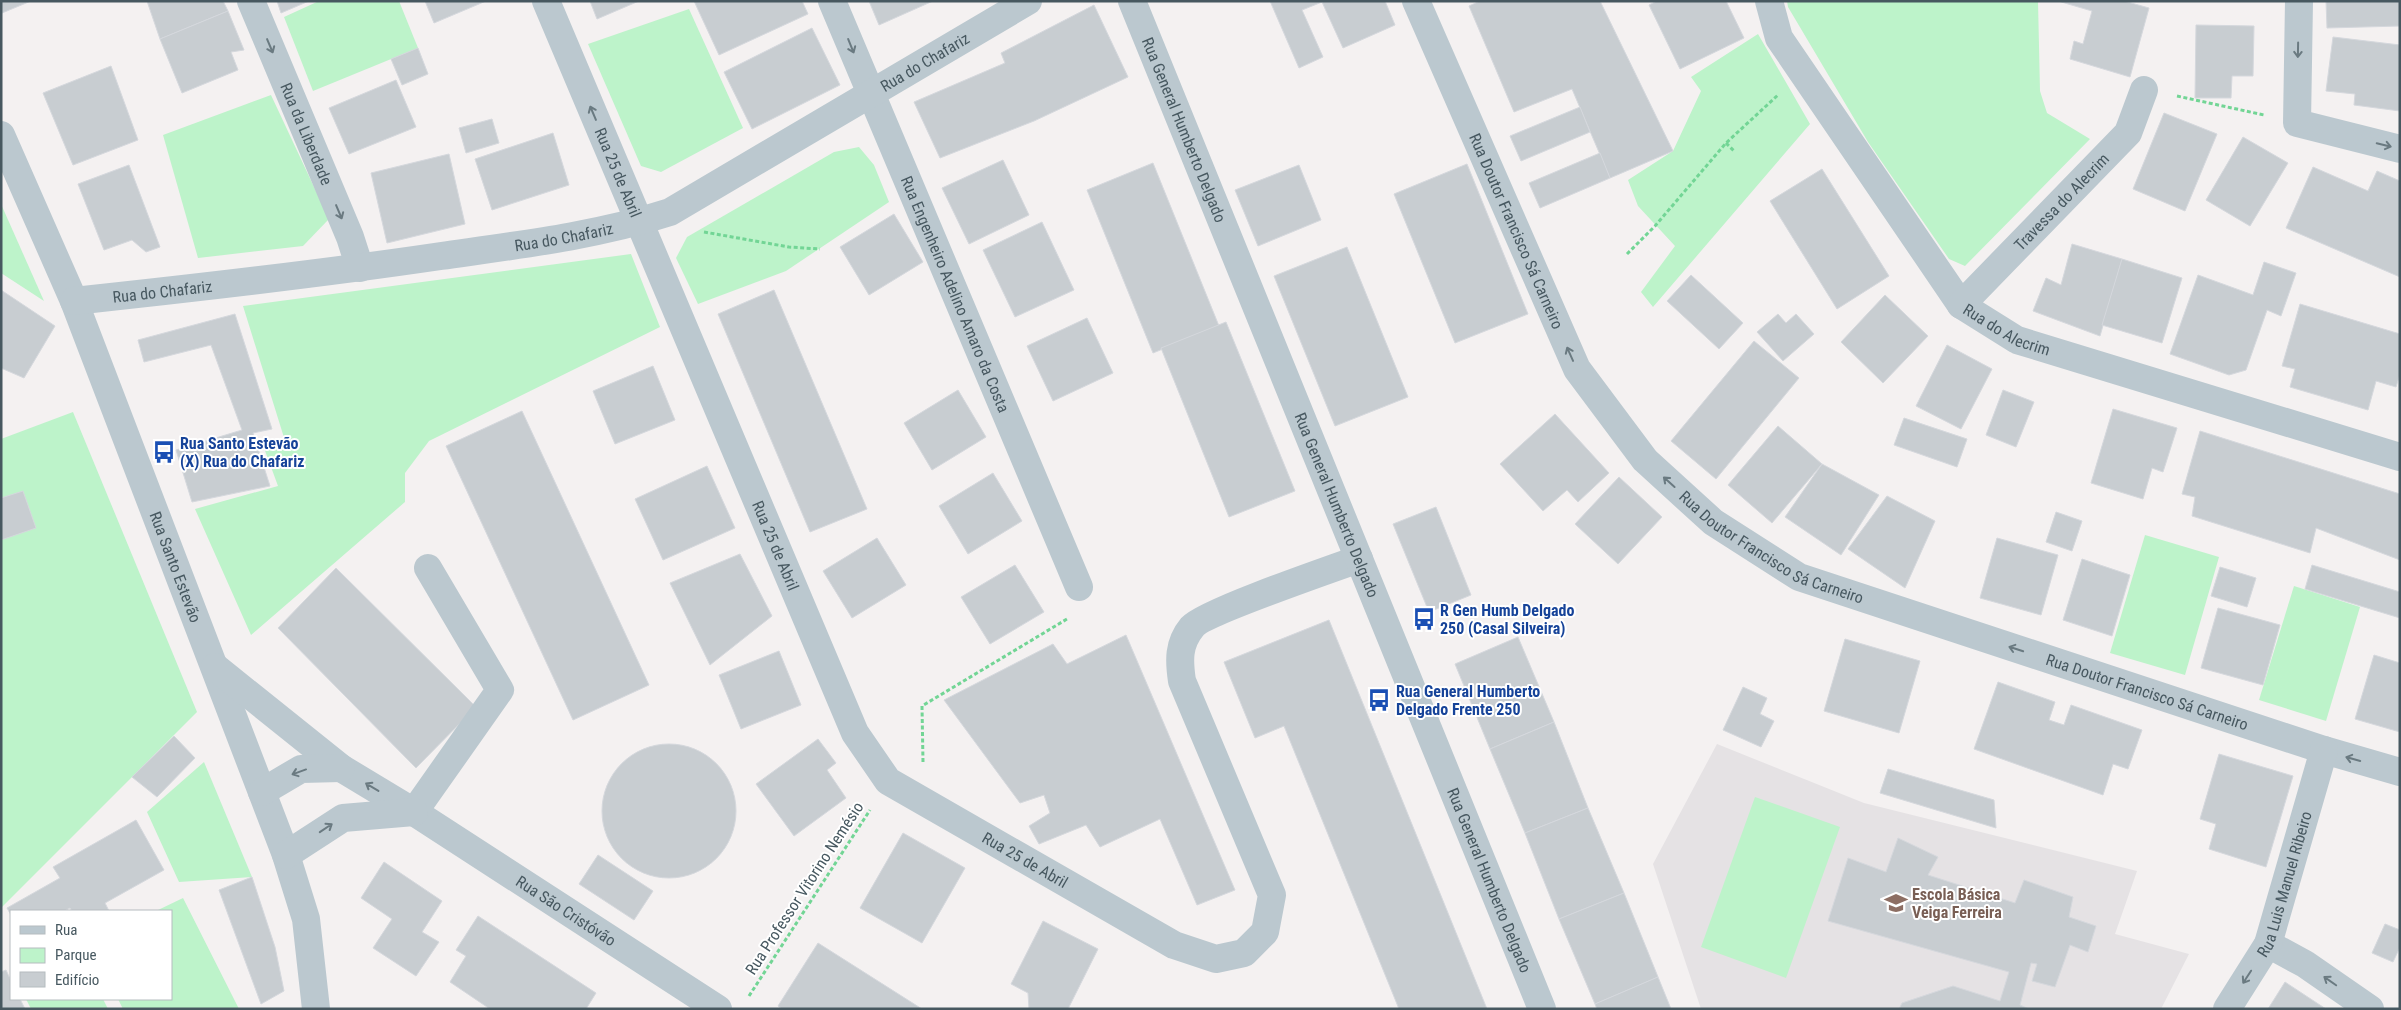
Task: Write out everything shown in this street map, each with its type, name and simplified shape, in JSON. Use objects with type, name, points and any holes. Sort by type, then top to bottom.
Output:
[{"type":"street","name":"Rua da Liberdade","points":[[251,1],[350,237],[360,268]]},
{"type":"street","name":"Rua 25 de Abril","points":[[546,1],[855,733],[888,781],[1174,945],[1216,959],[1244,953],[1265,932],[1272,895],[1182,681],[1178,655],[1192,626],[1220,612],[1359,559]]},
{"type":"street","name":"Rua Engenheiro Adelino Amaro da Costa","points":[[832,1],[1079,587]]},
{"type":"street","name":"Rua do Chafariz","points":[[74,301],[360,268],[559,239],[639,222],[670,212],[1028,1]]},
{"type":"street","name":"Rua General Humberto Delgado","points":[[1132,1],[1542,1009]]},
{"type":"street","name":"Rua Doutor Francisco Sá Carneiro","points":[[1416,1],[1577,369],[1645,460],[1713,522],[1799,577],[2324,750],[2400,772]]},
{"type":"street","name":"Rua do Alecrim","points":[[1769,1],[1779,38],[1961,305],[2017,340],[2400,457]]},
{"type":"street","points":[[2299,1],[2297,123],[2400,149]]},
{"type":"street","name":"Travessa do Alecrim","points":[[1961,305],[2128,133],[2144,90]]},
{"type":"street","name":"Rua Santo Estevão","points":[[1,135],[74,301],[286,855],[306,919],[316,1009]]},
{"type":"street","points":[[286,855],[343,818],[414,812],[500,690],[428,568]]},
{"type":"street","name":"Rua São Cristóvão","points":[[213,666],[341,768],[414,812],[718,1009]]},
{"type":"street","name":"Rua Luis Manuel Ribeiro","points":[[2227,1009],[2268,944],[2324,750]]},
{"type":"street","points":[[262,792],[301,769],[341,768]]},
{"type":"street","points":[[2268,944],[2305,964],[2370,1009]]},
{"type":"path","points":[[2144,90],[2237,109]]},
{"type":"path","points":[[1627,254],[1656,226],[1726,144],[1780,92]]},
{"type":"path","points":[[1726,144],[1735,152]]},
{"type":"path","points":[[670,212],[684,227],[698,231],[789,247],[820,249]]},
{"type":"path","points":[[924,800],[922,706],[1086,607],[1079,587]]},
{"type":"path","name":"Rua Professor Vitorino Nemésio","points":[[746,1001],[888,781]]},
{"type":"shaded area","name":"Escola Básica Veiga Ferreira","points":[[1717,744],[1864,803],[2137,871],[2115,934],[2189,954],[2161,1009],[1701,1009],[1653,864]]},
{"type":"green space","points":[[319,1],[399,1],[418,48],[313,91],[284,17]]},
{"type":"green space","points":[[1787,1],[2038,1],[2040,91],[2047,113],[2090,139],[1965,266],[1949,259],[1868,142],[1788,7]]},
{"type":"green space","points":[[689,9],[743,128],[661,172],[641,166],[588,44]]},
{"type":"green space","points":[[1758,34],[1810,124],[1653,307],[1641,292],[1675,246],[1638,206],[1628,180],[1673,151],[1701,91],[1691,77]]},
{"type":"green space","points":[[271,95],[329,219],[303,246],[198,258],[163,135]]},
{"type":"green space","points":[[859,147],[874,165],[889,202],[786,271],[698,304],[676,258],[687,237],[834,152]]},
{"type":"green space","points":[[1,204],[44,301],[1,273]]},
{"type":"green space","points":[[631,254],[660,327],[429,441],[405,473],[405,502],[251,635],[195,509],[278,486],[264,448],[286,444],[243,306]]},
{"type":"green space","points":[[73,412],[197,712],[1,908],[1,439]]},
{"type":"green space","points":[[2145,535],[2219,557],[2185,675],[2110,653]]},
{"type":"green space","points":[[2294,586],[2360,607],[2326,721],[2259,700]]},
{"type":"green space","points":[[204,762],[252,877],[179,882],[147,812]]},
{"type":"green space","points":[[1755,797],[1840,827],[1786,978],[1701,947]]},
{"type":"green space","points":[[183,898],[239,1009],[123,1009],[118,1000],[172,1000],[172,910],[158,910]]},
{"type":"green space","points":[[26,1000],[104,1000],[108,1009],[31,1009]]},
{"type":"building","points":[[1,1],[31,1],[2,13]]},
{"type":"building","points":[[147,1],[223,1],[228,11],[160,39]]},
{"type":"building","points":[[277,1],[309,1],[281,13]]},
{"type":"building","points":[[425,1],[486,1],[434,23]]},
{"type":"building","points":[[590,1],[639,1],[597,19]]},
{"type":"building","points":[[694,1],[802,1],[808,14],[719,55]]},
{"type":"building","points":[[869,1],[933,1],[879,25]]},
{"type":"building","points":[[1270,1],[1385,1],[1395,25],[1343,48],[1322,2],[1302,10],[1323,57],[1299,68]]},
{"type":"building","points":[[1480,1],[1600,1],[1673,151],[1610,178],[1572,89],[1514,112],[1469,6]]},
{"type":"building","points":[[1657,1],[1726,1],[1744,38],[1680,69],[1649,5]]},
{"type":"building","points":[[2058,1],[2124,1],[2149,8],[2130,77],[2070,59],[2074,41],[2083,44],[2092,11]]},
{"type":"building","points":[[2326,1],[2400,1],[2400,26],[2327,28]]},
{"type":"building","points":[[1094,5],[1128,77],[1034,121],[940,158],[914,102],[1005,63],[1001,53]]},
{"type":"building","points":[[228,11],[244,50],[231,52],[238,70],[182,93],[160,39]]},
{"type":"building","points":[[2196,25],[2254,26],[2253,76],[2232,76],[2231,98],[2195,98]]},
{"type":"building","points":[[812,28],[840,85],[752,129],[724,72]]},
{"type":"building","points":[[2333,37],[2400,45],[2400,111],[2354,105],[2355,94],[2326,91]]},
{"type":"building","points":[[418,48],[428,74],[402,85],[391,59]]},
{"type":"building","points":[[111,66],[138,140],[73,165],[43,93]]},
{"type":"building","points":[[396,80],[416,127],[349,154],[329,108]]},
{"type":"building","points":[[1580,107],[1590,132],[1521,161],[1510,136]]},
{"type":"building","points":[[2164,113],[2217,134],[2185,211],[2133,189]]},
{"type":"building","points":[[492,119],[499,143],[466,153],[459,128]]},
{"type":"building","points":[[553,133],[569,185],[492,210],[475,159]]},
{"type":"building","points":[[2243,137],[2288,163],[2250,226],[2206,200]]},
{"type":"building","points":[[1600,153],[1610,178],[1540,208],[1529,183]]},
{"type":"building","points":[[449,154],[465,224],[387,243],[371,173]]},
{"type":"building","points":[[1003,160],[1029,215],[969,244],[942,188]]},
{"type":"building","points":[[1153,163],[1219,326],[1153,353],[1087,190]]},
{"type":"building","points":[[1467,164],[1528,314],[1455,343],[1394,194]]},
{"type":"building","points":[[129,165],[160,247],[146,252],[132,240],[104,250],[78,184]]},
{"type":"building","points":[[1299,165],[1321,220],[1258,246],[1235,190]]},
{"type":"building","points":[[2313,167],[2368,191],[2377,171],[2400,181],[2400,277],[2286,228]]},
{"type":"building","points":[[1822,169],[1889,276],[1837,309],[1770,201]]},
{"type":"building","points":[[894,214],[923,262],[869,295],[840,247]]},
{"type":"building","points":[[1042,222],[1074,290],[1015,317],[983,250]]},
{"type":"building","points":[[2072,244],[2122,259],[2100,336],[2033,311],[2046,278],[2061,285]]},
{"type":"building","points":[[1347,247],[1408,397],[1335,426],[1274,276]]},
{"type":"building","points":[[2122,259],[2182,278],[2162,343],[2102,325]]},
{"type":"building","points":[[2264,262],[2296,273],[2281,316],[2267,310],[2246,370],[2229,375],[2170,354],[2198,275],[2253,295]]},
{"type":"building","points":[[1691,275],[1743,323],[1719,349],[1667,301]]},
{"type":"building","points":[[1,290],[55,326],[24,378],[1,368]]},
{"type":"building","points":[[774,290],[867,509],[810,532],[718,314]]},
{"type":"building","points":[[1885,295],[1928,336],[1883,383],[1841,342]]},
{"type":"building","points":[[2300,304],[2400,334],[2400,374],[2396,387],[2376,381],[2368,410],[2290,387],[2295,369],[2282,366]]},
{"type":"building","points":[[235,314],[272,429],[253,433],[270,486],[192,502],[176,450],[242,430],[211,345],[144,362],[138,340]]},
{"type":"building","points":[[1778,314],[1786,323],[1796,314],[1814,334],[1783,361],[1757,332]]},
{"type":"building","points":[[1087,318],[1113,373],[1053,401],[1027,346]]},
{"type":"building","points":[[1226,322],[1295,491],[1229,517],[1161,348]]},
{"type":"building","points":[[1754,341],[1799,378],[1716,479],[1671,441]]},
{"type":"building","points":[[1947,345],[1992,369],[1961,429],[1916,406]]},
{"type":"building","points":[[653,366],[675,420],[615,444],[593,391]]},
{"type":"building","points":[[958,390],[986,437],[932,470],[904,423]]},
{"type":"building","points":[[2003,390],[2034,402],[2016,447],[1986,435]]},
{"type":"building","points":[[2113,409],[2177,428],[2163,472],[2152,468],[2143,499],[2091,483]]},
{"type":"building","points":[[522,411],[649,685],[573,720],[446,446]]},
{"type":"building","points":[[1555,414],[1609,473],[1578,502],[1567,490],[1543,511],[1500,464]]},
{"type":"building","points":[[1904,418],[1967,439],[1957,467],[1894,445]]},
{"type":"building","points":[[1778,426],[1822,464],[1772,523],[1728,485]]},
{"type":"building","points":[[2200,431],[2400,494],[2400,560],[2316,528],[2310,553],[2192,516],[2195,497],[2182,494]]},
{"type":"building","points":[[1822,464],[1879,495],[1841,555],[1785,517]]},
{"type":"building","points":[[707,466],[735,528],[663,560],[635,499]]},
{"type":"building","points":[[993,473],[1022,521],[968,554],[939,506]]},
{"type":"building","points":[[1619,477],[1662,517],[1618,564],[1575,524]]},
{"type":"building","points":[[23,491],[36,528],[1,540],[1,498]]},
{"type":"building","points":[[1887,496],[1935,521],[1905,588],[1848,549]]},
{"type":"building","points":[[1436,507],[1471,595],[1429,612],[1393,524]]},
{"type":"building","points":[[2056,512],[2082,521],[2072,551],[2046,542]]},
{"type":"building","points":[[877,538],[906,585],[852,618],[823,571]]},
{"type":"building","points":[[1997,538],[2058,555],[2041,615],[1980,598]]},
{"type":"building","points":[[740,554],[772,616],[710,665],[670,583]]},
{"type":"building","points":[[2082,559],[2130,575],[2112,636],[2063,620]]},
{"type":"building","points":[[1015,565],[1044,612],[990,644],[961,597]]},
{"type":"building","points":[[2312,565],[2400,592],[2400,618],[2305,589]]},
{"type":"building","points":[[2220,567],[2256,578],[2247,607],[2211,596]]},
{"type":"building","points":[[336,568],[476,707],[416,768],[278,628]]},
{"type":"building","points":[[2218,608],[2280,625],[2263,685],[2201,668]]},
{"type":"building","points":[[1329,620],[1487,1009],[1399,1009],[1284,726],[1255,738],[1224,662]]},
{"type":"building","points":[[1126,635],[1235,890],[1197,905],[1160,819],[1100,847],[1086,825],[1039,844],[1029,826],[1050,813],[1044,795],[1020,803],[944,700],[1053,644],[1067,664]]},
{"type":"building","points":[[1518,637],[1554,722],[1490,749],[1455,664]]},
{"type":"building","points":[[1845,639],[1920,661],[1899,733],[1824,711]]},
{"type":"building","points":[[779,651],[801,705],[741,729],[719,675]]},
{"type":"building","points":[[2374,655],[2400,663],[2400,732],[2355,719]]},
{"type":"building","points":[[1998,682],[2055,702],[2049,720],[2064,725],[2071,705],[2142,730],[2128,769],[2113,764],[2103,795],[1974,749]]},
{"type":"building","points":[[1743,687],[1767,698],[1760,714],[1774,721],[1761,747],[1723,730]]},
{"type":"building","points":[[1554,722],[1588,808],[1525,833],[1490,749]]},
{"type":"building","points":[[174,736],[195,758],[157,797],[132,777]]},
{"type":"building","points":[[818,739],[836,763],[827,770],[846,798],[794,836],[756,784]]},
{"type":"building","points":[[669,744],[694,750],[716,764],[730,786],[736,811],[730,836],[716,858],[694,872],[669,878],[644,872],[622,858],[608,836],[602,811],[608,786],[622,764],[644,750]]},
{"type":"building","points":[[2219,754],[2293,776],[2266,867],[2209,849],[2216,824],[2200,819]]},
{"type":"building","points":[[1888,769],[1994,800],[1996,828],[1880,793]]},
{"type":"building","points":[[1588,808],[1624,893],[1559,919],[1525,833]]},
{"type":"building","points":[[136,820],[164,870],[105,903],[108,910],[71,910],[70,908],[66,910],[10,910],[10,913],[7,908],[60,878],[53,867]]},
{"type":"building","points":[[903,833],[965,868],[922,943],[860,908]]},
{"type":"building","points":[[1898,838],[1938,857],[1928,875],[2015,903],[2024,880],[2073,897],[2069,917],[2096,926],[2088,952],[2070,945],[2055,987],[2032,981],[2037,964],[2031,963],[2020,1005],[2029,1009],[1899,1009],[1902,1003],[1953,986],[2000,1001],[2009,972],[1828,921],[1848,858],[1886,872]]},
{"type":"building","points":[[598,855],[653,891],[634,920],[579,884]]},
{"type":"building","points":[[384,862],[442,901],[422,932],[439,942],[416,976],[373,948],[392,919],[361,898]]},
{"type":"building","points":[[252,877],[275,947],[284,991],[261,1004],[219,890]]},
{"type":"building","points":[[1624,893],[1658,977],[1595,1004],[1559,919]]},
{"type":"building","points":[[478,916],[596,993],[586,1009],[490,1009],[450,982],[466,956],[456,950]]},
{"type":"building","points":[[1043,921],[1098,949],[1068,1009],[1029,1009],[1028,993],[1011,984]]},
{"type":"building","points":[[2385,924],[2400,930],[2400,947],[2393,962],[2372,953]]},
{"type":"building","points":[[818,943],[922,1009],[782,1009],[778,1006]]},
{"type":"building","points":[[6,970],[10,979],[10,1000],[20,1000],[25,1009],[1,1009],[1,972]]},
{"type":"building","points":[[1658,977],[1671,1009],[1597,1009],[1595,1004]]},
{"type":"building","points":[[2285,982],[2326,1009],[2268,1009]]},
{"type":"place","name":"Rua Santo Estevão (X) Rua do Chafariz","points":[[164,452]]},
{"type":"place","name":"R Gen Humb Delgado 250 (Casal Silveira)","points":[[1424,619]]},
{"type":"place","name":"Rua General Humberto Delgado Frente 250","points":[[1379,700]]},
{"type":"place","name":"Escola Básica Veiga Ferreira","points":[[1896,903]]}]
